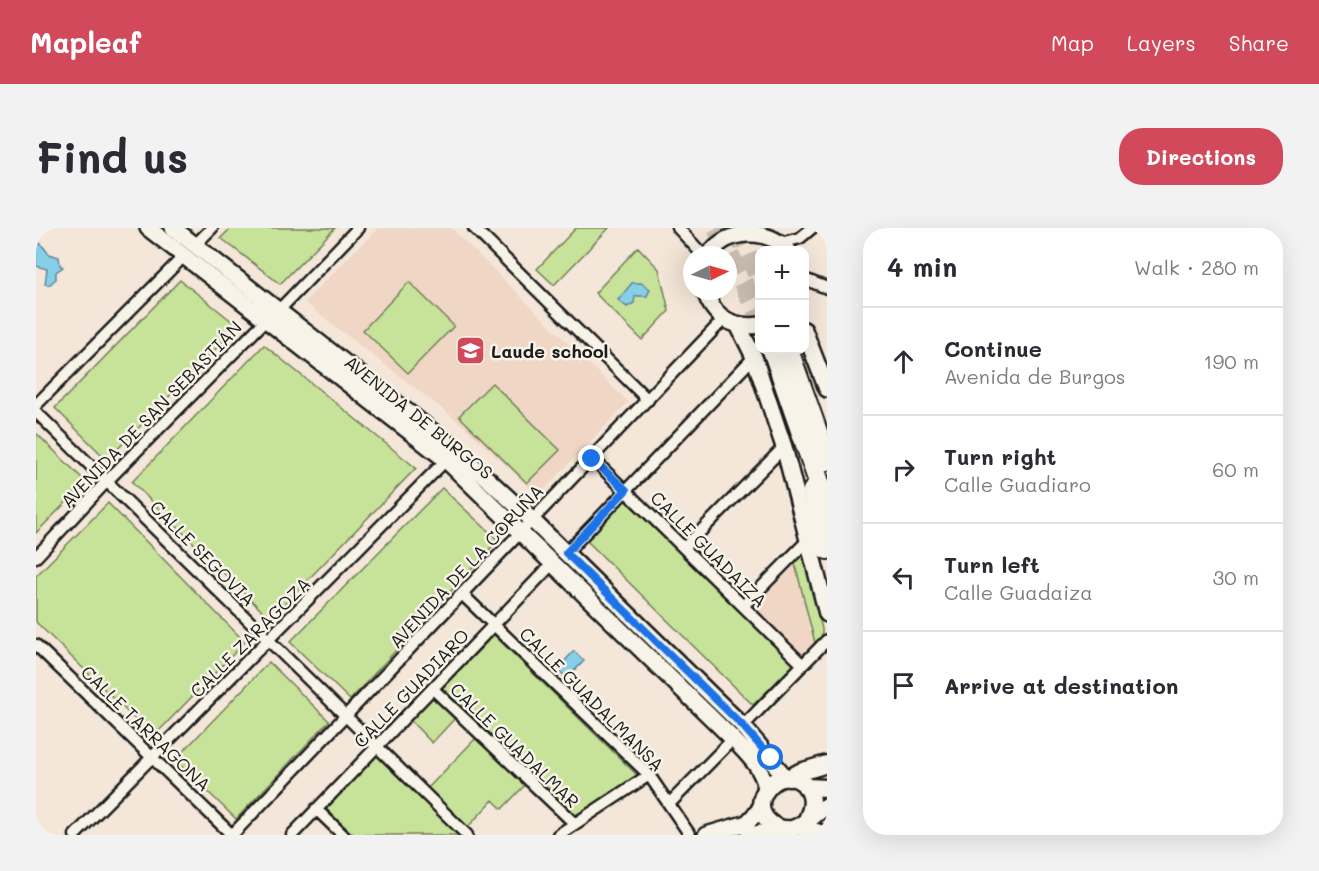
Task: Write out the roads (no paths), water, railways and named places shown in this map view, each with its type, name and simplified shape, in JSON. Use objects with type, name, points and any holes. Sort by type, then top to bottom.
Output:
[{"type":"highway","points":[[774,354],[827,505]]},
{"type":"highway","points":[[790,354],[823,440],[827,460]]},
{"type":"highway","points":[[800,424],[803,457],[827,549]]},
{"type":"main road","points":[[827,764],[788,778],[775,780],[766,788],[761,798],[761,808],[767,821],[797,824],[827,835]]},
{"type":"main road","points":[[788,778],[806,787],[827,788]]},
{"type":"main road","points":[[797,824],[812,801],[806,787]]},
{"type":"main road","points":[[797,824],[827,806]]},
{"type":"street","name":"AVENIDA DE BURGOS","points":[[148,228],[190,250],[279,310],[455,449],[532,520],[743,726],[788,778]]},
{"type":"street","name":"AVENIDA DE BURGOS","points":[[173,228],[190,250],[266,320],[446,460],[733,739],[762,772],[766,788]]},
{"type":"street","points":[[36,405],[212,228]]},
{"type":"street","points":[[279,310],[358,228]]},
{"type":"street","points":[[474,228],[648,400]]},
{"type":"street","points":[[678,228],[695,246]]},
{"type":"street","points":[[717,246],[721,241],[736,234],[759,232],[779,242],[800,238],[812,228]]},
{"type":"street","points":[[810,286],[827,288]]},
{"type":"street","points":[[709,300],[712,306],[731,322],[754,357],[784,447],[827,614]]},
{"type":"street","name":"AVENIDA DE SAN SEBASTIÁN","points":[[36,557],[107,481],[266,320]]},
{"type":"street","points":[[731,322],[755,325]]},
{"type":"street","name":"AVENIDA DE LA CORUÑA","points":[[232,835],[348,717],[521,531],[648,400],[731,322]]},
{"type":"street","points":[[809,343],[827,389]]},
{"type":"street","points":[[566,553],[754,357]]},
{"type":"street","name":"CALLE SEGOVIA","points":[[36,412],[467,835]]},
{"type":"street","points":[[684,548],[784,447]]},
{"type":"street","name":"CALLE GUADAIZA","points":[[592,459],[802,664]]},
{"type":"street","name":"CALLE ZARAGOZA","points":[[75,835],[446,460]]},
{"type":"street","points":[[743,606],[808,540]]},
{"type":"street","name":"CALLE GUADIARO","points":[[292,835],[553,563]]},
{"type":"street","name":"CALLE GUADALMANSA","points":[[462,594],[649,775],[690,835]]},
{"type":"street","points":[[743,726],[827,640]]},
{"type":"street","name":"CALLE TARRAGONA","points":[[36,645],[232,835]]},
{"type":"street","name":"CALLE GUADALMAR","points":[[433,689],[575,824]]},
{"type":"street","points":[[670,803],[733,739]]},
{"type":"street","points":[[558,835],[649,775]]},
{"type":"street","points":[[706,835],[747,823],[761,808]]},
{"type":"street","points":[[316,809],[343,835]]},
{"type":"street","points":[[749,835],[797,824]]},
{"type":"water","points":[[36,243],[40,243],[49,254],[59,257],[60,265],[63,267],[56,272],[56,279],[49,285],[45,284],[47,269],[36,266]]},
{"type":"water","points":[[632,283],[641,283],[650,289],[647,296],[635,296],[634,303],[627,307],[618,300]]},
{"type":"water","points":[[574,651],[584,661],[567,678],[557,669]]},
{"type":"tunnel","points":[[717,228],[755,308]]},
{"type":"tunnel","points":[[735,228],[755,269]]},
{"type":"place","name":"Laude school","points":[[470,351]]}]
